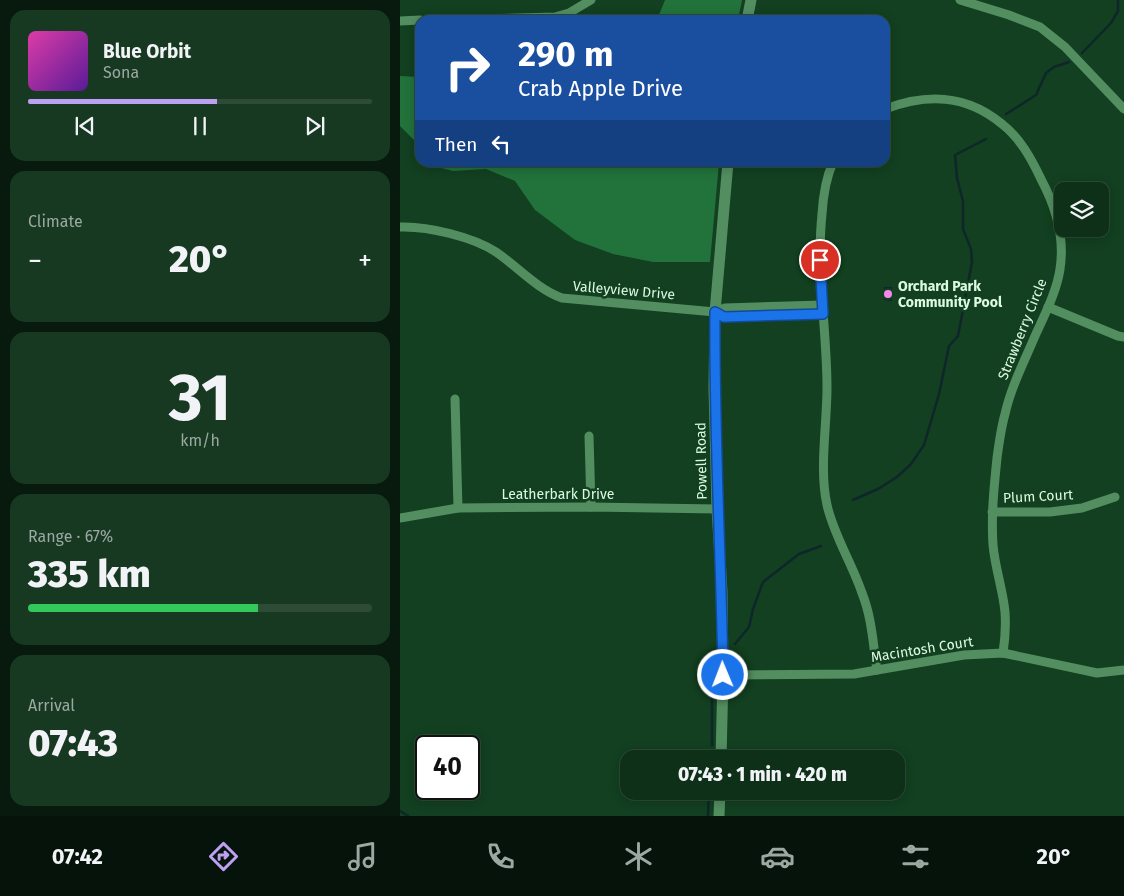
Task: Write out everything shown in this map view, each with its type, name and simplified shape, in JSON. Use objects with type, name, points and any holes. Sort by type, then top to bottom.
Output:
[{"type":"street","points":[[561,15],[591,0]]},
{"type":"street","points":[[748,15],[751,0]]},
{"type":"street","points":[[960,0],[1040,27],[1065,47],[1124,110]]},
{"type":"street","points":[[400,20],[415,20]]},
{"type":"street","name":"Strawberry Circle","points":[[890,108],[915,100],[934,98],[966,104],[993,117],[1014,135],[1025,149],[1052,200],[1058,218],[1061,252],[1060,271],[1048,307],[1012,392],[1000,436],[992,512],[993,546],[1005,612],[1003,654]]},
{"type":"street","name":"Powell Road","points":[[721,750],[722,592],[717,509],[714,388],[715,312],[728,167]]},
{"type":"street","points":[[831,167],[823,202],[820,228],[822,309],[827,386],[824,477],[827,505],[862,593],[870,619],[877,670]]},
{"type":"street","name":"Valleyview Drive","points":[[400,227],[446,234],[475,242],[494,251],[542,288],[562,298],[715,312],[725,308],[822,309]]},
{"type":"street","points":[[1048,307],[1124,337]]},
{"type":"street","points":[[455,399],[458,508]]},
{"type":"street","points":[[589,436],[590,507]]},
{"type":"street","name":"Plum Court","points":[[992,512],[1050,512],[1082,508],[1115,498]]},
{"type":"street","name":"Leatherbark Drive","points":[[400,518],[458,508],[590,507],[717,509]]},
{"type":"street","name":"Macintosh Court","points":[[723,675],[854,674],[949,657],[1003,654],[1097,673],[1124,670]]},
{"type":"street","points":[[720,800],[720,816]]},
{"type":"green space","points":[[665,0],[742,0],[739,15],[659,15]]},
{"type":"green space","points":[[400,76],[415,77],[415,141],[400,126]]},
{"type":"green space","points":[[438,167],[719,167],[710,262],[653,262],[613,254],[575,240],[535,210],[515,181],[486,169],[453,171]]},
{"type":"water","name":"Orchard Park Community Pool","points":[[884,287],[892,287],[892,301],[884,300]]},
{"type":"waterway","points":[[1082,53],[1111,23],[1118,11],[1118,0]]},
{"type":"waterway","points":[[1006,114],[1036,95],[1046,73],[1054,67],[1069,62]]},
{"type":"waterway","points":[[853,500],[878,489],[897,477],[911,464],[924,445],[939,394],[949,346],[958,336],[972,262],[971,249],[963,229],[963,201],[957,178],[955,155],[986,139]]},
{"type":"waterway","points":[[735,644],[749,627],[753,609],[763,582],[799,554],[821,546]]},
{"type":"waterway","points":[[712,745],[712,692],[716,665]]},
{"type":"waterway","points":[[708,816],[709,800]]},
{"type":"waterway","points":[[400,811],[408,816]]},
{"type":"place","name":"Orchard Park Community Pool","points":[[888,294]]},
{"type":"route","points":[[723,675],[722,592],[717,509],[714,388],[715,312],[724,317],[823,314],[820,260]]}]
